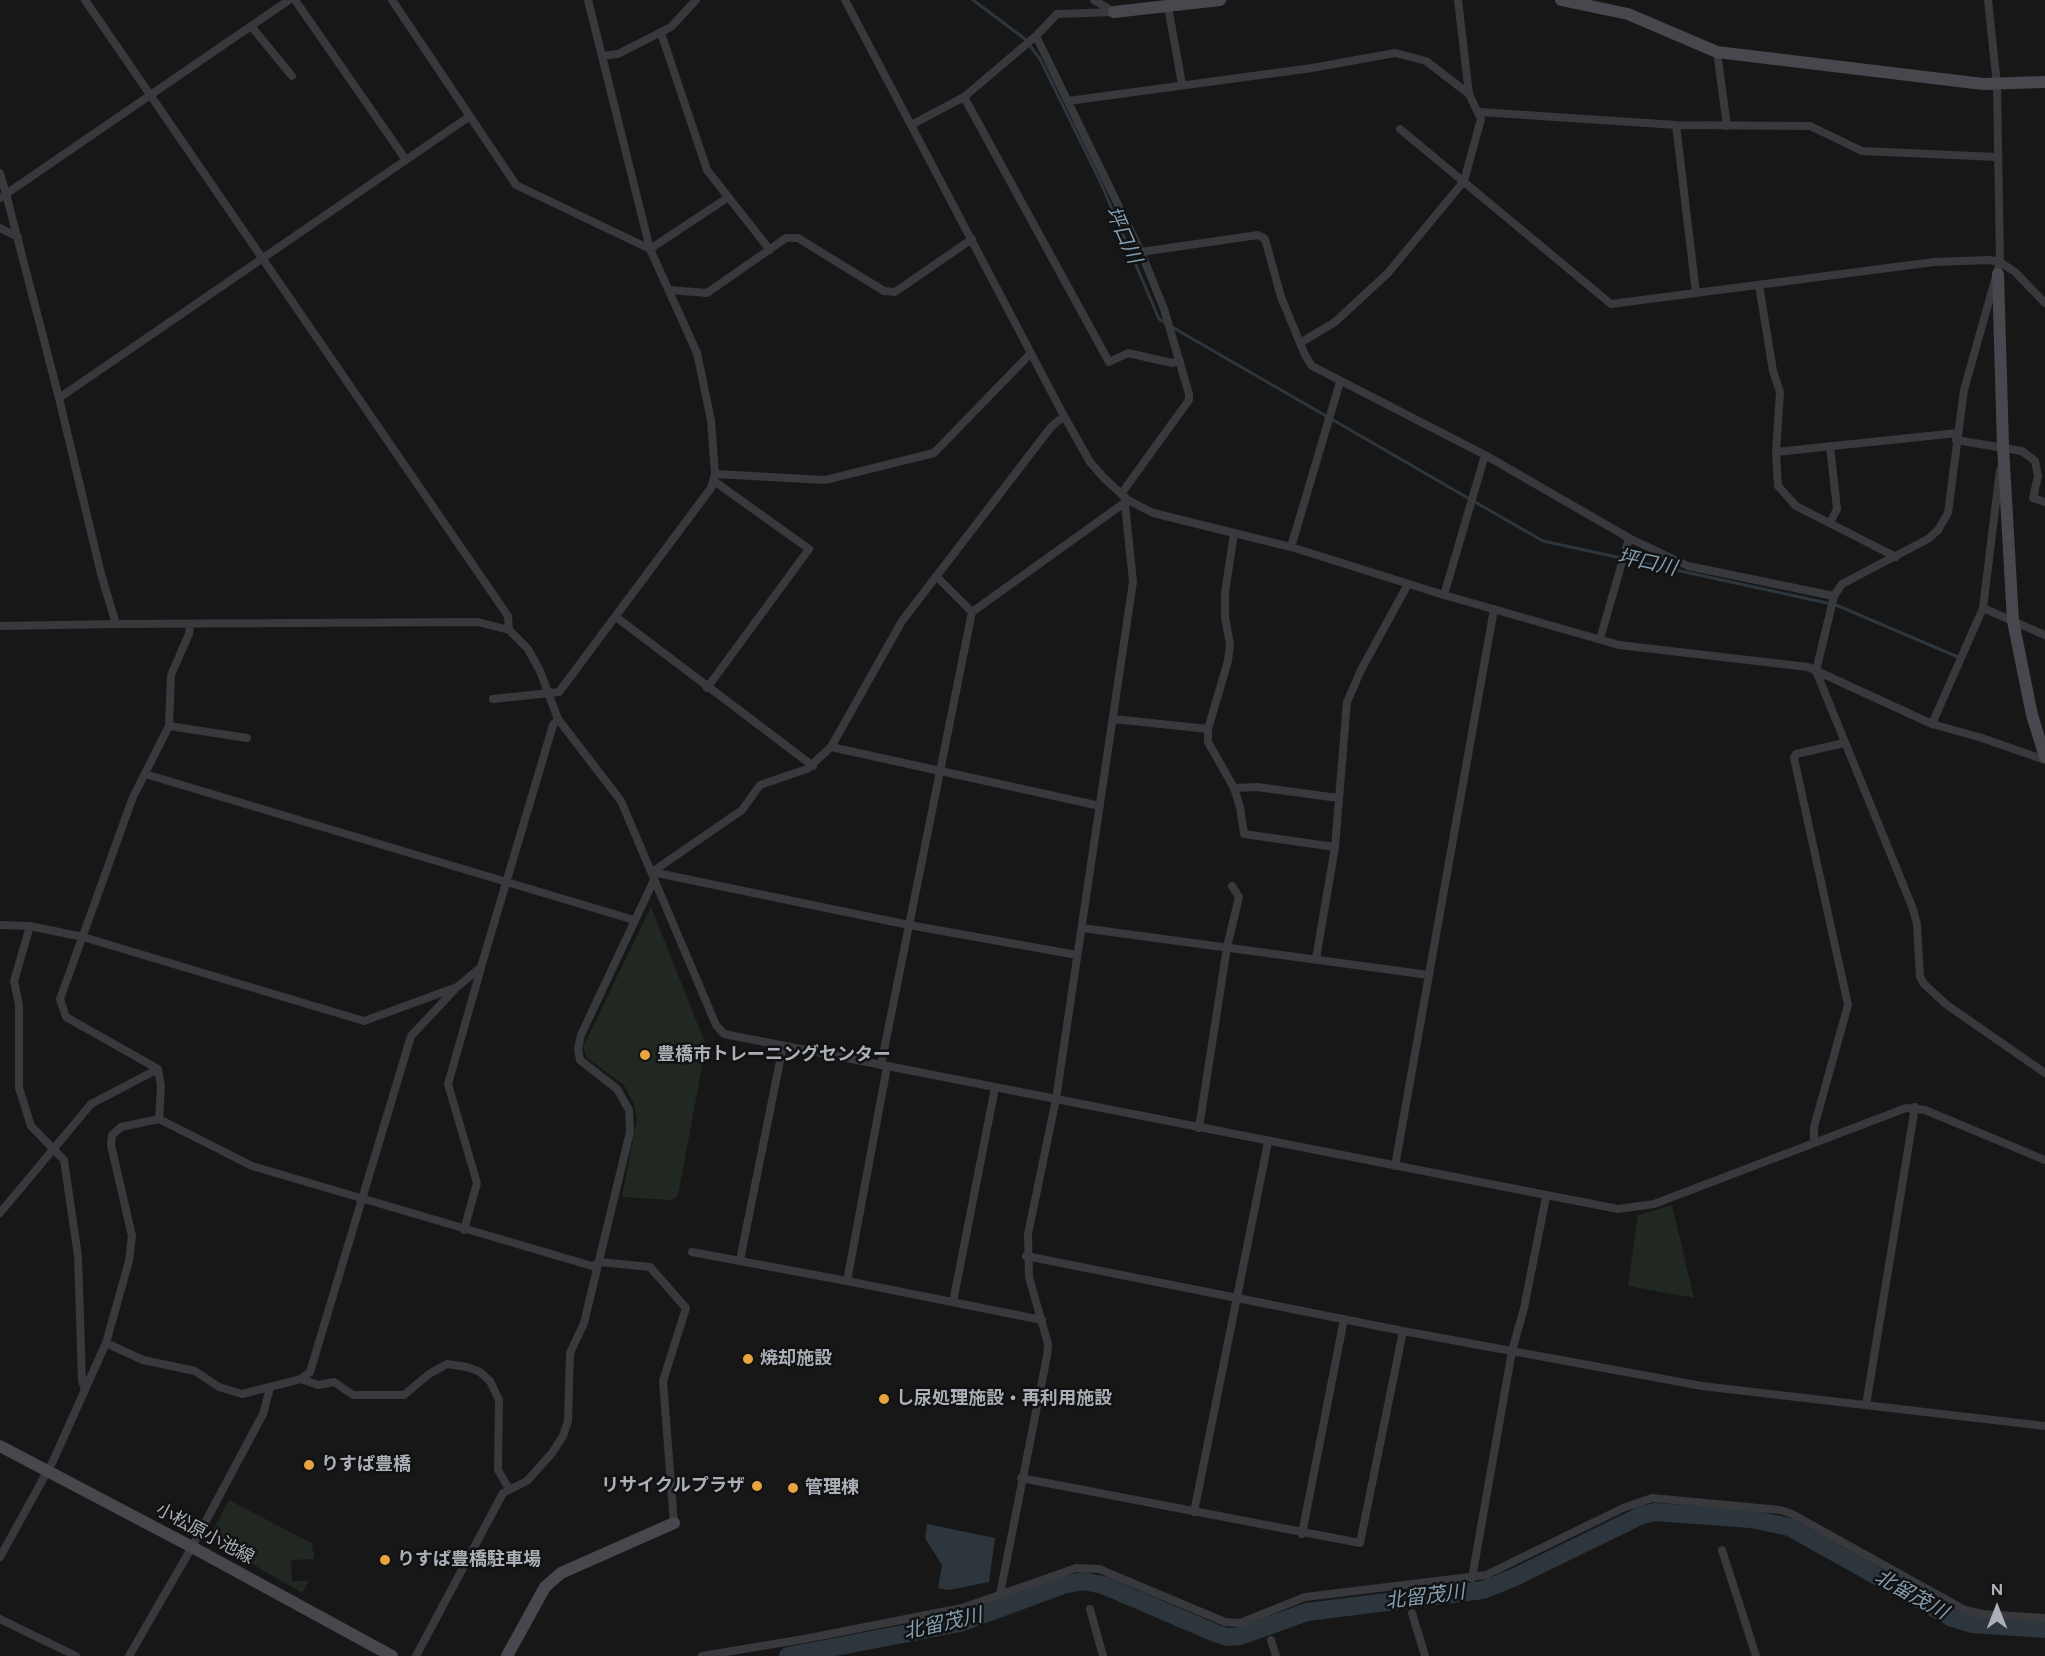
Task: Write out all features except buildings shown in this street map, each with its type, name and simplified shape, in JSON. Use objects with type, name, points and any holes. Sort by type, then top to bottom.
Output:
[{"type":"street","points":[[85,0],[508,616],[509,630]]},
{"type":"street","points":[[3,196],[289,0]]},
{"type":"street","points":[[295,0],[406,160]]},
{"type":"street","points":[[392,0],[516,184],[650,249]]},
{"type":"street","points":[[493,699],[549,695],[559,692],[616,617],[715,477],[705,384],[690,334],[650,249],[588,0]]},
{"type":"street","points":[[602,56],[618,54],[661,33],[671,27],[696,0]]},
{"type":"street","points":[[845,0],[1064,416],[1090,462],[1127,502],[1154,513],[1291,546],[1444,595],[1619,645],[1808,667],[1932,724],[2045,759]]},
{"type":"street","points":[[1094,0],[1114,12]]},
{"type":"street","points":[[912,125],[964,97],[1035,37],[1057,14],[1114,12],[1220,0]]},
{"type":"street","points":[[1458,0],[1469,94]]},
{"type":"street","points":[[1561,0],[1628,14],[1717,52],[1996,85],[2045,82]]},
{"type":"street","points":[[1988,0],[1996,85],[2003,446],[2013,621],[2032,715],[2045,759]]},
{"type":"street","points":[[1165,5],[1182,84]]},
{"type":"street","points":[[251,26],[292,76]]},
{"type":"street","points":[[661,33],[707,170],[770,250]]},
{"type":"street","points":[[1035,37],[1141,252],[1167,319],[1189,400],[1120,494]]},
{"type":"street","points":[[1717,52],[1727,126]]},
{"type":"street","points":[[1068,101],[1312,68],[1395,53],[1426,61],[1469,94],[1480,112],[1481,119],[1464,181],[1388,273],[1335,322],[1300,343]]},
{"type":"street","points":[[964,97],[1109,362],[1128,353],[1172,363],[1180,362]]},
{"type":"street","points":[[1480,112],[1676,125],[1810,126],[1862,151],[1998,157]]},
{"type":"street","points":[[60,398],[470,116]]},
{"type":"street","points":[[1676,125],[1696,293]]},
{"type":"street","points":[[1400,129],[1611,304],[1934,262],[1989,260],[1999,268],[2015,272],[2045,303]]},
{"type":"street","points":[[0,173],[3,196],[18,237],[60,398],[101,574],[116,624]]},
{"type":"street","points":[[650,249],[728,198]]},
{"type":"street","points":[[0,228],[18,237]]},
{"type":"street","points":[[1141,252],[1258,235],[1265,239],[1281,297],[1312,366],[1485,455],[1629,538],[1688,566],[1834,596]]},
{"type":"street","points":[[669,290],[706,293],[786,238],[798,238],[884,291],[895,292],[972,239]]},
{"type":"street","points":[[1999,268],[1964,390],[1948,513],[1938,530],[1928,539],[1842,584],[1834,596],[1816,671],[1913,909],[1917,924],[1920,977],[1924,984],[1947,1005],[2045,1073]]},
{"type":"street","points":[[1759,285],[1773,371],[1780,392],[1776,452],[1778,486],[1796,506],[1896,557]]},
{"type":"street","points":[[715,477],[825,480],[934,453],[1031,353]]},
{"type":"street","points":[[1291,546],[1340,382]]},
{"type":"street","points":[[416,1656],[503,1493],[526,1481],[564,1436],[568,1421],[569,1359],[584,1323],[630,1132],[629,1110],[617,1089],[580,1060],[578,1049],[580,1035],[653,876],[742,810],[760,785],[813,766],[831,747],[902,621],[1051,427],[1064,416]]},
{"type":"street","points":[[1776,452],[1957,436],[2022,451],[2035,461],[2038,476],[2033,498],[2045,502]]},
{"type":"street","points":[[1830,446],[1837,509],[1830,523]]},
{"type":"street","points":[[1932,724],[1983,608],[2003,446]]},
{"type":"street","points":[[1444,595],[1485,455]]},
{"type":"street","points":[[707,688],[809,549],[715,477]]},
{"type":"street","points":[[847,1281],[909,926],[972,612],[1127,502]]},
{"type":"street","points":[[1000,1594],[1047,1356],[1048,1344],[1029,1277],[1026,1256],[1028,1234],[1056,1099],[1133,582],[1127,502]]},
{"type":"street","points":[[1234,533],[1225,593],[1225,617],[1230,644],[1228,661],[1208,729],[1209,742],[1234,788],[1244,834],[1335,847]]},
{"type":"street","points":[[1600,639],[1629,538]]},
{"type":"street","points":[[936,576],[972,612]]},
{"type":"street","points":[[1316,959],[1335,847],[1350,691],[1408,584]]},
{"type":"street","points":[[1983,608],[2045,635]]},
{"type":"street","points":[[1395,1166],[1494,609]]},
{"type":"street","points":[[616,617],[813,766]]},
{"type":"street","points":[[0,626],[478,622],[509,630],[528,649],[540,671],[558,719],[621,801],[716,1025],[724,1034],[1546,1197],[1618,1209],[1654,1204],[1906,1108],[1916,1107],[2045,1160]]},
{"type":"street","points":[[158,1069],[66,1017],[60,999],[133,796],[169,726],[171,675],[189,634],[190,625]]},
{"type":"street","points":[[464,1230],[477,1183],[448,1084],[553,725],[558,719]]},
{"type":"street","points":[[1113,719],[1208,729]]},
{"type":"street","points":[[169,726],[247,738]]},
{"type":"street","points":[[1814,1143],[1814,1127],[1848,1005],[1794,758],[1796,754],[1844,743]]},
{"type":"street","points":[[831,747],[1100,806]]},
{"type":"street","points":[[145,774],[634,921]]},
{"type":"street","points":[[1234,788],[1257,787],[1338,798]]},
{"type":"street","points":[[653,876],[909,926],[1077,955]]},
{"type":"street","points":[[1199,1128],[1227,947],[1239,897],[1232,886]]},
{"type":"street","points":[[0,925],[30,926],[83,937],[364,1021],[457,987]]},
{"type":"street","points":[[30,926],[14,981],[19,1005],[19,1088],[31,1126],[54,1147],[64,1160],[78,1256],[82,1381],[85,1389]]},
{"type":"street","points":[[1082,928],[1429,975]]},
{"type":"street","points":[[106,1343],[143,1360],[195,1371],[219,1387],[236,1393],[252,1393],[270,1388],[301,1379],[310,1372],[411,1036],[457,987],[481,967]]},
{"type":"street","points":[[740,1260],[783,1046]]},
{"type":"street","points":[[0,1213],[92,1104],[158,1069]]},
{"type":"street","points":[[158,1069],[161,1086],[159,1119]]},
{"type":"street","points":[[953,1302],[995,1088]]},
{"type":"street","points":[[1866,1405],[1916,1107]]},
{"type":"street","points":[[0,1557],[46,1471],[106,1343],[129,1261],[132,1236],[111,1145],[112,1135],[122,1127],[159,1119],[252,1166],[464,1230],[592,1266],[600,1262],[650,1267],[686,1308],[665,1371],[663,1392],[674,1523],[561,1573],[545,1587],[507,1656]]},
{"type":"street","points":[[1194,1512],[1268,1142]]},
{"type":"street","points":[[1472,1578],[1512,1351],[1524,1308],[1546,1197]]},
{"type":"street","points":[[692,1252],[1042,1320]]},
{"type":"street","points":[[1026,1256],[1403,1331],[1702,1386],[2045,1426]]},
{"type":"street","points":[[1302,1534],[1344,1319]]},
{"type":"street","points":[[1022,1478],[1360,1544],[1403,1331]]},
{"type":"street","points":[[301,1379],[318,1385],[334,1382],[353,1395],[404,1395],[429,1374],[447,1364],[480,1372],[490,1381],[499,1400],[498,1470],[509,1489]]},
{"type":"street","points":[[129,1656],[192,1547],[263,1414],[270,1388]]},
{"type":"street","name":"小松原小池線","points":[[0,1446],[392,1656]]},
{"type":"street","points":[[702,1656],[962,1608],[1076,1569],[1099,1569],[1225,1622],[1240,1623],[1305,1597],[1486,1575],[1623,1508],[1652,1498],[1780,1510],[1792,1514],[1965,1610],[1983,1614],[2045,1618]]},
{"type":"street","points":[[1722,1550],[1756,1656]]},
{"type":"street","points":[[1090,1609],[1103,1656]]},
{"type":"street","points":[[1412,1613],[1425,1656]]},
{"type":"street","points":[[0,1619],[76,1656]]},
{"type":"street","points":[[1271,1640],[1276,1656]]},
{"type":"shaded area","name":"豊橋市トレーニングセンター","points":[[651,907],[706,1045],[678,1196],[672,1200],[622,1197],[637,1119],[633,1102],[624,1085],[587,1058],[583,1047]]},
{"type":"shaded area","points":[[1672,1205],[1694,1298],[1628,1286],[1638,1215]]},
{"type":"shaded area","points":[[229,1500],[313,1544],[311,1550],[314,1552],[314,1559],[291,1560],[292,1581],[309,1581],[302,1593],[216,1543],[213,1530]]},
{"type":"shaded area","points":[[927,1524],[995,1538],[989,1582],[949,1590],[938,1588],[942,1565],[925,1538]]},
{"type":"waterway","name":"坪口川","points":[[973,0],[1025,39],[1040,59],[1100,181],[1159,319],[1167,324]]},
{"type":"waterway","name":"坪口川","points":[[1172,327],[1326,416]]},
{"type":"waterway","name":"坪口川","points":[[1333,420],[1468,498]]},
{"type":"waterway","name":"坪口川","points":[[1475,502],[1543,541],[1827,603]]},
{"type":"waterway","name":"坪口川","points":[[1836,605],[1958,657]]},
{"type":"waterway","name":"北留茂川","points":[[788,1656],[960,1623],[1063,1585],[1083,1581],[1103,1585],[1215,1633],[1228,1637],[1240,1636],[1307,1612],[1483,1590],[1513,1578],[1642,1515],[1655,1512],[1751,1519],[1789,1527],[1952,1618],[1972,1624],[2045,1629]]},
{"type":"place","name":"豊橋市トレーニングセンター","points":[[645,1055]]},
{"type":"place","name":"焼却施設","points":[[748,1359]]},
{"type":"place","name":"し尿処理施設・再利用施設","points":[[884,1399]]},
{"type":"place","name":"りすぱ豊橋","points":[[309,1465]]},
{"type":"place","name":"リサイクルプラザ","points":[[757,1486]]},
{"type":"place","name":"管理棟","points":[[793,1488]]},
{"type":"place","name":"りすぱ豊橋駐車場","points":[[385,1560]]}]
